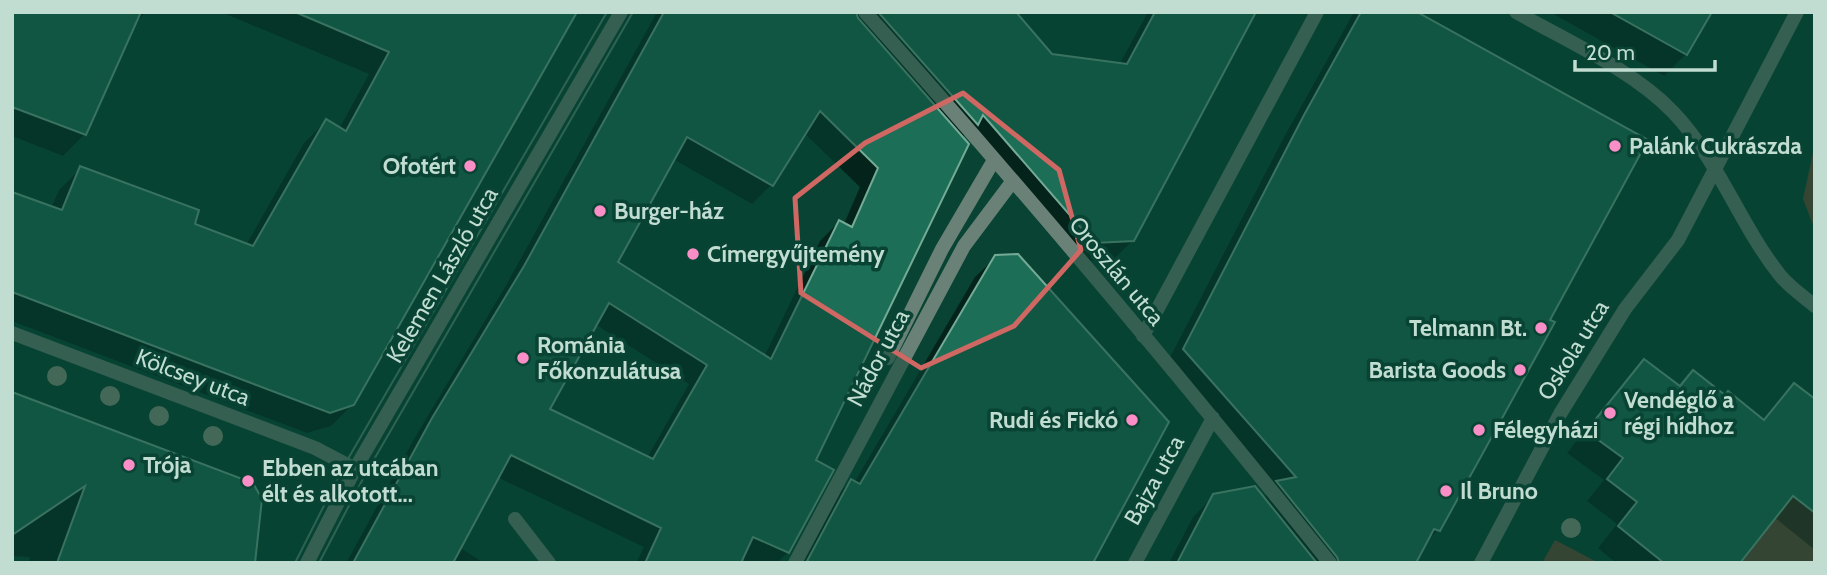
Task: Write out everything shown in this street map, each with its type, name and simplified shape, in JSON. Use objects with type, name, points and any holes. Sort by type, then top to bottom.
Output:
[{"type":"street","name":"Kelemen László utca","points":[[307,563],[355,469],[621,12]]},
{"type":"street","name":"Oroszlán utca","points":[[865,12],[1213,418],[1330,563]]},
{"type":"street","points":[[1143,336],[1317,12]]},
{"type":"street","points":[[1516,12],[1645,85],[1675,114],[1714,168],[1755,241],[1781,277],[1815,306]]},
{"type":"street","name":"Oskola utca","points":[[1481,563],[1560,414],[1625,309],[1678,240],[1797,12]]},
{"type":"street","points":[[888,358],[942,249],[994,160]]},
{"type":"street","name":"Nádor utca","points":[[795,563],[964,246],[1012,182]]},
{"type":"street","name":"Kölcsey utca","points":[[12,333],[315,448],[355,469]]},
{"type":"street","name":"Bajza utca","points":[[1135,563],[1213,418]]},
{"type":"street","points":[[515,519],[549,563]]},
{"type":"highlighted area","points":[[963,93],[1059,170],[1081,250],[1014,326],[921,368],[801,293],[795,198],[865,143]]},
{"type":"shaded area","points":[[1815,143],[1815,230],[1803,199]]},
{"type":"shaded area","points":[[1786,472],[1815,513],[1815,563],[1740,563]]},
{"type":"shaded area","points":[[1555,540],[1599,563],[1542,563]]},
{"type":"building","points":[[12,12],[141,12],[86,135],[12,107]]},
{"type":"building","points":[[295,12],[577,12],[354,405],[330,413],[12,292],[12,192],[62,210],[80,166],[199,210],[195,224],[253,246],[326,119],[346,131],[389,52]]},
{"type":"building","points":[[664,12],[856,12],[858,18],[969,144],[816,460],[834,470],[789,553],[753,537],[741,563],[645,563],[661,528],[511,455],[453,563],[353,563],[432,418],[524,266]],"holes":[[[820,111],[878,168],[852,227],[839,220],[771,359],[618,262],[687,137],[773,186]],[[609,303],[707,365],[653,459],[550,409]]]},
{"type":"building","points":[[878,12],[1016,12],[1052,54],[1127,64],[1155,12],[1256,12],[1134,241],[1094,243],[983,115],[978,125]]},
{"type":"building","points":[[1361,12],[1417,12],[1648,140],[1550,320],[1555,322],[1440,531],[1434,529],[1416,563],[1339,563],[1276,481],[1296,477],[1183,349],[1304,115]]},
{"type":"building","points":[[1610,12],[1712,12],[1687,55]]},
{"type":"building","points":[[1018,254],[1169,422],[1093,563],[807,561],[851,479],[860,484],[995,255]]},
{"type":"building","points":[[1644,359],[1680,386],[1693,370],[1725,395],[1728,391],[1764,420],[1794,383],[1815,399],[1815,513],[1793,496],[1740,563],[1664,563],[1618,526],[1637,502],[1607,479],[1623,458],[1586,431]]},
{"type":"building","points":[[12,392],[253,483],[262,499],[255,563],[57,563],[85,486],[12,535]]},
{"type":"building","points":[[1255,486],[1317,563],[1177,563],[1213,494]]},
{"type":"tram line","points":[[295,563],[345,464],[607,12]]},
{"type":"tram line","points":[[319,563],[365,475],[633,12]]},
{"type":"place","name":"Palánk Cukrászda","points":[[1615,146]]},
{"type":"place","name":"Ofotért","points":[[470,166]]},
{"type":"place","name":"Burger-ház","points":[[600,211]]},
{"type":"place","name":"Címergyűjtemény","points":[[693,254]]},
{"type":"place","name":"Telmann Bt.","points":[[1541,328]]},
{"type":"place","name":"Románia Főkonzulátusa","points":[[523,358]]},
{"type":"place","name":"Barista Goods","points":[[1520,370]]},
{"type":"place","name":"Vendéglő a régi hídhoz","points":[[1610,413]]},
{"type":"place","name":"Rudi és Fickó","points":[[1132,420]]},
{"type":"place","name":"Félegyházi","points":[[1479,430]]},
{"type":"place","name":"Trója","points":[[129,465]]},
{"type":"place","name":"Ebben az utcában élt és alkotott...","points":[[248,481]]},
{"type":"place","name":"Il Bruno","points":[[1446,491]]}]
